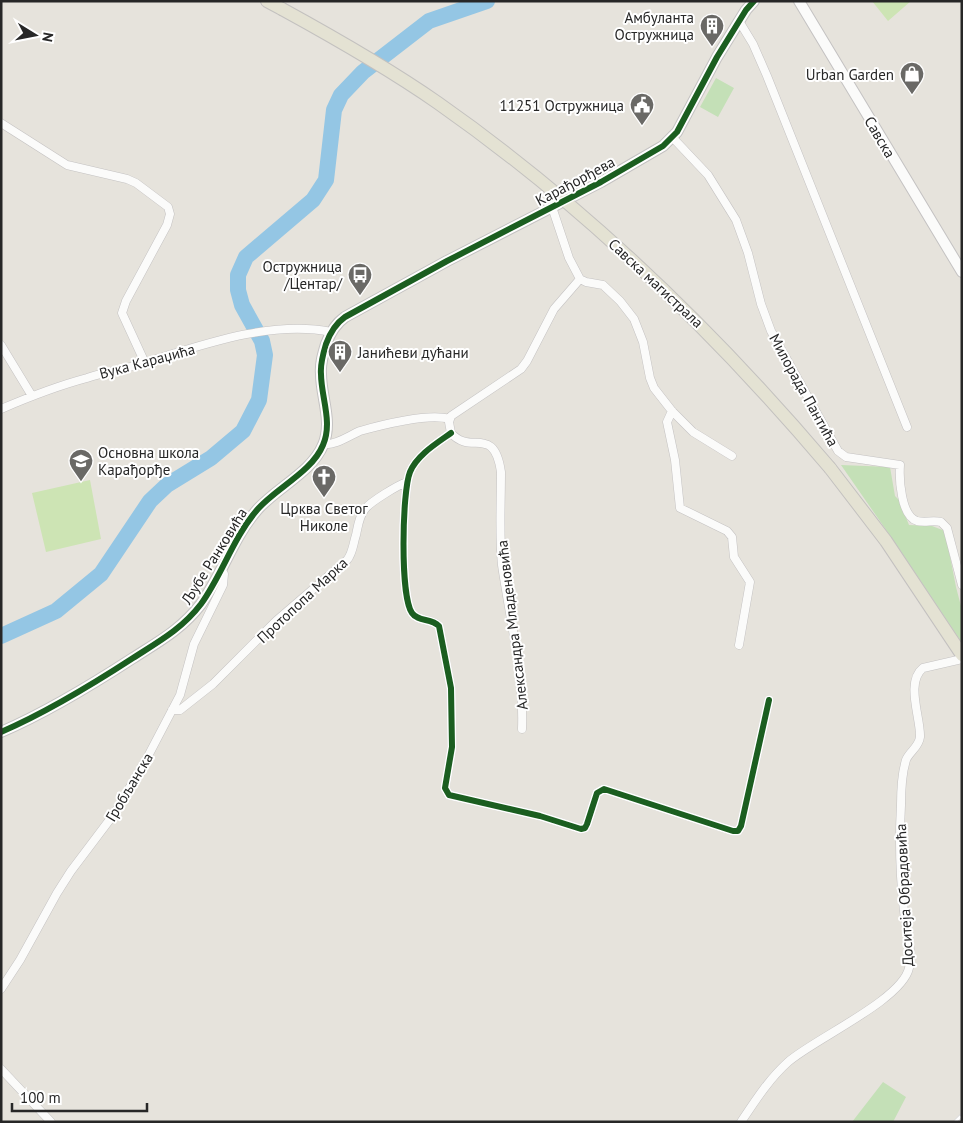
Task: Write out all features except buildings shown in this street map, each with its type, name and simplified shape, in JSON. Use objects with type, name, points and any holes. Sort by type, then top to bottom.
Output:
[{"type":"main road","name":"Савска магистрала","points":[[267,1],[371,59],[437,102],[520,164],[577,210],[692,315],[785,414],[830,468],[886,541],[962,655]]},
{"type":"street","name":"Карађорђева","points":[[330,332],[345,317],[447,261],[629,167],[673,138],[739,21],[754,1]]},
{"type":"street","name":"Савска","points":[[799,1],[962,272]]},
{"type":"street","points":[[739,21],[753,44],[767,76],[906,427]]},
{"type":"street","points":[[1,123],[59,161],[73,167],[136,183],[168,207],[170,219],[126,301],[122,313],[145,363]]},
{"type":"street","name":"Милорада Пантића","points":[[673,138],[708,175],[736,220],[748,253],[761,304],[771,331],[838,451],[846,457],[900,465],[902,494],[910,515],[918,521],[942,522],[947,528],[962,585]]},
{"type":"street","points":[[552,207],[569,258],[580,279],[603,285],[620,301],[634,319],[643,342],[652,383],[672,411],[693,432],[732,456]]},
{"type":"street","points":[[449,419],[524,366],[554,309],[580,279]]},
{"type":"street","name":"Вука Караџића","points":[[1,409],[32,396],[87,378],[240,336],[267,331],[330,332]]},
{"type":"street","points":[[330,332],[322,360],[321,376],[327,428],[324,444],[332,444],[369,429],[410,420],[439,417],[449,419]]},
{"type":"street","points":[[1,345],[32,396]]},
{"type":"street","points":[[672,411],[667,422],[675,460],[680,508],[727,531],[732,536],[734,557],[750,582],[739,645]]},
{"type":"street","points":[[449,419],[451,433],[434,445],[410,470],[404,517],[407,599],[413,614],[434,622],[440,628],[451,688],[452,747],[446,792],[451,796],[540,816],[581,829],[585,828],[587,824],[597,793],[604,788],[738,831],[741,826],[769,700]]},
{"type":"street","name":"Александра Младеновића","points":[[451,433],[462,441],[488,444],[496,452],[499,459],[501,472],[502,564],[521,678],[523,702],[522,729]]},
{"type":"street","name":"Љубе Ранковића","points":[[1,732],[83,688],[173,633],[191,616],[200,604],[255,513],[270,497],[314,460],[324,444]]},
{"type":"street","name":"Протопопа Марка","points":[[172,710],[180,710],[213,684],[276,621],[347,560],[352,551],[359,522],[365,509],[371,503],[407,482]]},
{"type":"street","name":"Гробљанска","points":[[1,989],[20,960],[56,892],[119,807],[144,764],[183,687],[194,644],[225,579],[221,570]]},
{"type":"street","name":"Доситеја Обрадовића","points":[[741,1122],[770,1082],[789,1061],[866,1012],[900,985],[906,976],[910,966],[900,870],[900,805],[906,760],[920,738],[915,689],[919,671],[923,668],[962,659]]},
{"type":"street","points":[[1,1069],[51,1122]]},
{"type":"green space","points":[[872,1],[911,1],[888,21]]},
{"type":"green space","points":[[716,78],[734,88],[718,117],[700,107]]},
{"type":"green space","points":[[841,465],[890,467],[895,496],[899,500],[909,525],[932,526],[945,531],[962,610],[962,643],[900,550]]},
{"type":"green space","points":[[90,480],[101,539],[46,552],[32,493]]},
{"type":"green space","points":[[883,1082],[906,1097],[893,1122],[852,1122]]},
{"type":"waterway","points":[[1,636],[56,611],[101,574],[150,501],[167,485],[211,458],[243,431],[259,400],[265,355],[262,341],[242,305],[238,290],[238,275],[246,257],[313,200],[326,180],[334,110],[341,95],[363,72],[429,21],[487,1]]},
{"type":"railway","points":[[955,1122],[962,1115]]},
{"type":"cycle path","points":[[1,732],[35,716],[102,678],[178,628],[194,613],[215,581],[241,532],[257,510],[302,472],[318,455],[323,445],[326,436],[327,418],[321,383],[321,363],[328,340],[338,323],[345,317],[447,261],[601,182],[663,146],[677,132],[717,57],[746,10],[754,1]]},
{"type":"cycle path","points":[[451,433],[422,455],[413,466],[407,483],[404,521],[404,566],[408,603],[415,616],[439,626],[451,688],[452,747],[445,788],[449,795],[540,816],[581,829],[585,828],[587,824],[597,793],[604,789],[738,831],[741,826],[769,700]]},
{"type":"place","name":"Амбуланта Остружница","points":[[712,47]]},
{"type":"place","name":"Urban Garden","points":[[912,95]]},
{"type":"place","name":"11251 Остружница","points":[[642,126]]},
{"type":"place","name":"Остружница /Центар/","points":[[360,296]]},
{"type":"place","name":"Јанићеви дућани","points":[[340,373]]},
{"type":"place","name":"Основна школа Карађорђе","points":[[81,482]]},
{"type":"place","name":"Црква Светог Николе","points":[[324,498]]}]
